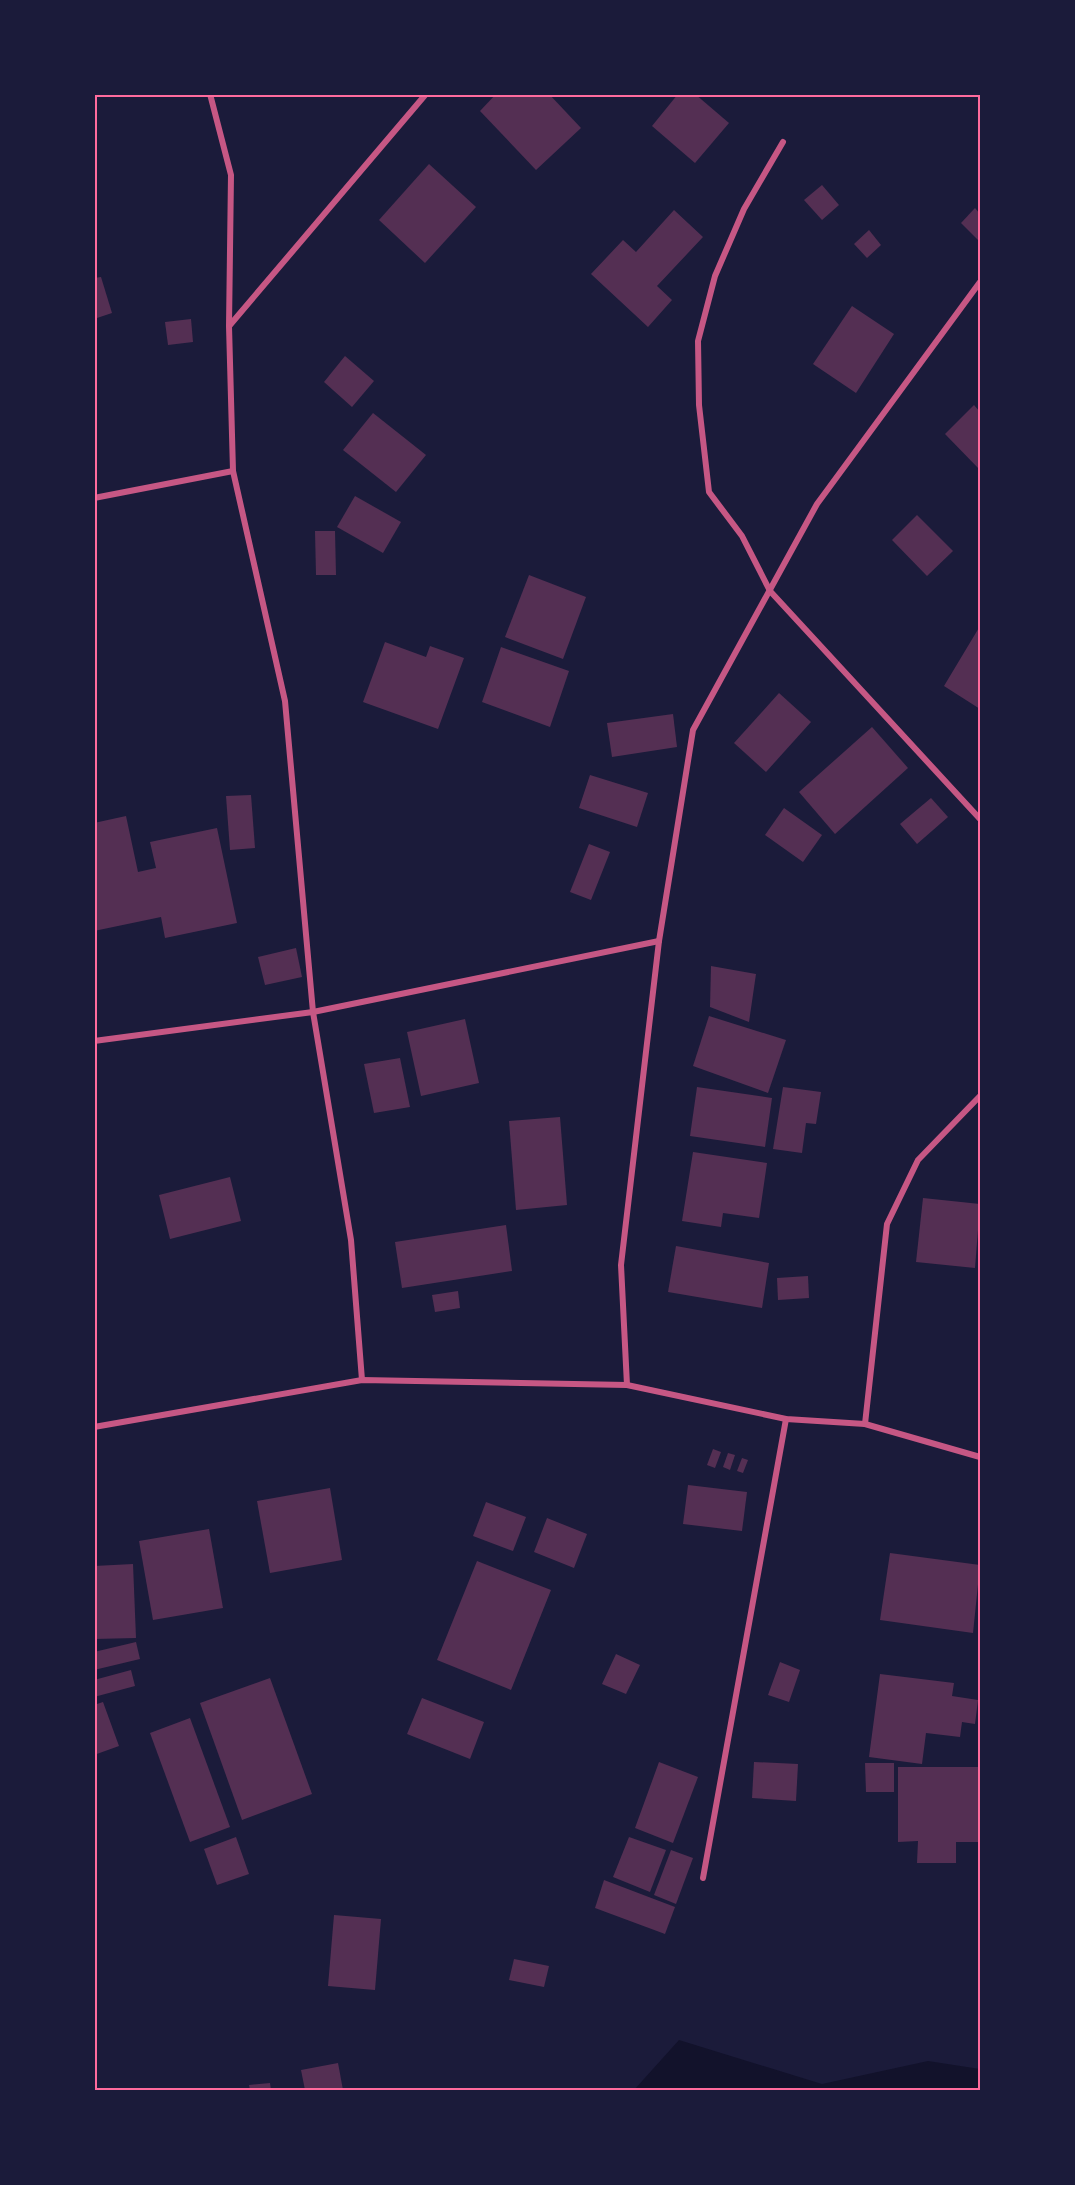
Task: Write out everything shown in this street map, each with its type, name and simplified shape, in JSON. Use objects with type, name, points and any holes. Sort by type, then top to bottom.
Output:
[{"type":"street","points":[[210,94],[231,175],[229,326],[233,471],[285,701],[313,1012],[351,1239],[362,1380]]},
{"type":"street","points":[[229,326],[426,94]]},
{"type":"street","points":[[783,142],[744,209],[715,276],[698,341],[699,405],[709,492],[742,536],[770,591],[981,819]]},
{"type":"street","points":[[627,1384],[621,1265],[659,941],[693,730],[818,504],[981,282]]},
{"type":"street","points":[[94,498],[233,471]]},
{"type":"street","points":[[94,1041],[313,1012],[659,941]]},
{"type":"street","points":[[865,1424],[887,1224],[918,1160],[981,1096]]},
{"type":"street","points":[[94,1427],[362,1380],[627,1384],[786,1419],[865,1424],[981,1457]]},
{"type":"street","points":[[703,1878],[786,1419]]},
{"type":"shaded area","points":[[679,2040],[822,2084],[928,2061],[980,2069],[980,2090],[634,2090]]},
{"type":"building","points":[[496,94],[549,94],[581,128],[536,170],[480,111]]},
{"type":"building","points":[[678,94],[695,94],[729,123],[695,163],[652,126]]},
{"type":"building","points":[[429,164],[476,207],[425,263],[379,220]]},
{"type":"building","points":[[822,185],[839,205],[822,220],[804,200]]},
{"type":"building","points":[[975,208],[980,214],[980,242],[961,223]]},
{"type":"building","points":[[674,210],[703,237],[657,286],[672,300],[648,327],[591,274],[623,240],[636,252]]},
{"type":"building","points":[[869,230],[881,245],[867,258],[854,244]]},
{"type":"building","points":[[101,277],[112,313],[94,319],[94,278]]},
{"type":"building","points":[[852,306],[894,334],[856,393],[813,364]]},
{"type":"building","points":[[191,319],[193,342],[168,345],[165,322]]},
{"type":"building","points":[[345,356],[374,381],[352,407],[324,382]]},
{"type":"building","points":[[974,405],[980,412],[980,470],[945,434]]},
{"type":"building","points":[[373,413],[426,455],[396,492],[343,450]]},
{"type":"building","points":[[355,496],[401,522],[383,553],[337,527]]},
{"type":"building","points":[[917,515],[953,551],[927,576],[892,540]]},
{"type":"building","points":[[315,531],[335,531],[336,575],[316,575]]},
{"type":"building","points":[[529,575],[586,597],[563,659],[505,637]]},
{"type":"building","points":[[980,626],[980,709],[944,686]]},
{"type":"building","points":[[385,642],[426,657],[430,646],[464,658],[438,729],[363,702]]},
{"type":"building","points":[[501,647],[569,671],[550,727],[482,702]]},
{"type":"building","points":[[779,693],[811,722],[766,772],[734,743]]},
{"type":"building","points":[[673,714],[677,747],[612,757],[607,723]]},
{"type":"building","points":[[872,727],[908,768],[835,834],[799,792]]},
{"type":"building","points":[[590,775],[648,793],[637,827],[579,808]]},
{"type":"building","points":[[251,795],[255,848],[230,850],[226,796]]},
{"type":"building","points":[[931,798],[948,817],[917,844],[900,824]]},
{"type":"building","points":[[784,808],[822,835],[803,862],[765,835]]},
{"type":"building","points":[[126,816],[138,872],[156,868],[150,842],[217,828],[237,923],[165,938],[161,917],[94,931],[94,823]]},
{"type":"building","points":[[589,844],[610,852],[591,900],[570,892]]},
{"type":"building","points":[[296,948],[302,977],[265,985],[258,957]]},
{"type":"building","points":[[711,966],[756,974],[749,1022],[710,1007]]},
{"type":"building","points":[[709,1016],[786,1040],[768,1093],[693,1066]]},
{"type":"building","points":[[465,1019],[479,1083],[421,1096],[407,1032]]},
{"type":"building","points":[[400,1058],[410,1107],[374,1113],[364,1064]]},
{"type":"building","points":[[697,1087],[772,1098],[765,1147],[690,1136]]},
{"type":"building","points":[[783,1087],[821,1092],[816,1124],[806,1123],[802,1153],[773,1149]]},
{"type":"building","points":[[560,1117],[567,1205],[516,1210],[509,1121]]},
{"type":"building","points":[[693,1152],[767,1163],[759,1218],[723,1213],[721,1227],[682,1221]]},
{"type":"building","points":[[230,1177],[241,1221],[170,1239],[159,1195]]},
{"type":"building","points":[[923,1198],[980,1204],[975,1268],[916,1262]]},
{"type":"building","points":[[506,1225],[512,1271],[402,1288],[395,1242]]},
{"type":"building","points":[[676,1246],[769,1263],[762,1308],[668,1292]]},
{"type":"building","points":[[808,1276],[809,1298],[778,1300],[777,1278]]},
{"type":"building","points":[[458,1291],[460,1308],[435,1312],[432,1295]]},
{"type":"building","points":[[713,1449],[721,1452],[715,1468],[707,1465]]},
{"type":"building","points":[[728,1453],[735,1455],[730,1470],[723,1467]]},
{"type":"building","points":[[742,1458],[748,1460],[743,1473],[737,1471]]},
{"type":"building","points":[[688,1485],[747,1492],[742,1531],[683,1524]]},
{"type":"building","points":[[330,1488],[342,1560],[270,1573],[257,1501]]},
{"type":"building","points":[[486,1502],[526,1517],[513,1551],[473,1536]]},
{"type":"building","points":[[547,1518],[587,1534],[574,1568],[534,1552]]},
{"type":"building","points":[[209,1529],[223,1608],[153,1620],[139,1541]]},
{"type":"building","points":[[890,1553],[980,1565],[973,1633],[880,1620]]},
{"type":"building","points":[[477,1561],[551,1590],[511,1690],[437,1660]]},
{"type":"building","points":[[133,1564],[136,1638],[94,1639],[94,1566]]},
{"type":"building","points":[[136,1642],[140,1659],[94,1670],[94,1652]]},
{"type":"building","points":[[616,1654],[640,1665],[626,1694],[602,1684]]},
{"type":"building","points":[[780,1662],[800,1670],[789,1702],[768,1695]]},
{"type":"building","points":[[131,1670],[135,1686],[94,1697],[94,1680]]},
{"type":"building","points":[[880,1674],[954,1683],[952,1696],[978,1700],[975,1724],[962,1722],[960,1737],[926,1733],[922,1764],[869,1757]]},
{"type":"building","points":[[270,1678],[312,1794],[242,1820],[200,1703]]},
{"type":"building","points":[[422,1698],[484,1722],[470,1759],[407,1734]]},
{"type":"building","points":[[103,1702],[119,1746],[94,1755],[94,1705]]},
{"type":"building","points":[[190,1718],[230,1827],[190,1842],[150,1733]]},
{"type":"building","points":[[659,1762],[698,1777],[673,1843],[635,1828]]},
{"type":"building","points":[[754,1762],[798,1764],[796,1801],[752,1798]]},
{"type":"building","points":[[865,1763],[894,1763],[894,1792],[866,1792]]},
{"type":"building","points":[[898,1767],[980,1767],[980,1842],[956,1842],[956,1863],[917,1863],[918,1841],[898,1842]]},
{"type":"building","points":[[236,1837],[249,1874],[217,1885],[204,1849]]},
{"type":"building","points":[[629,1837],[666,1850],[650,1892],[613,1877]]},
{"type":"building","points":[[671,1850],[693,1858],[676,1904],[654,1895]]},
{"type":"building","points":[[604,1880],[675,1907],[665,1934],[595,1908]]},
{"type":"building","points":[[334,1915],[381,1919],[375,1990],[328,1986]]},
{"type":"building","points":[[514,1959],[549,1966],[544,1987],[509,1980]]},
{"type":"building","points":[[338,2063],[343,2090],[305,2090],[301,2070]]},
{"type":"building","points":[[270,2083],[271,2090],[250,2090],[249,2085]]}]
